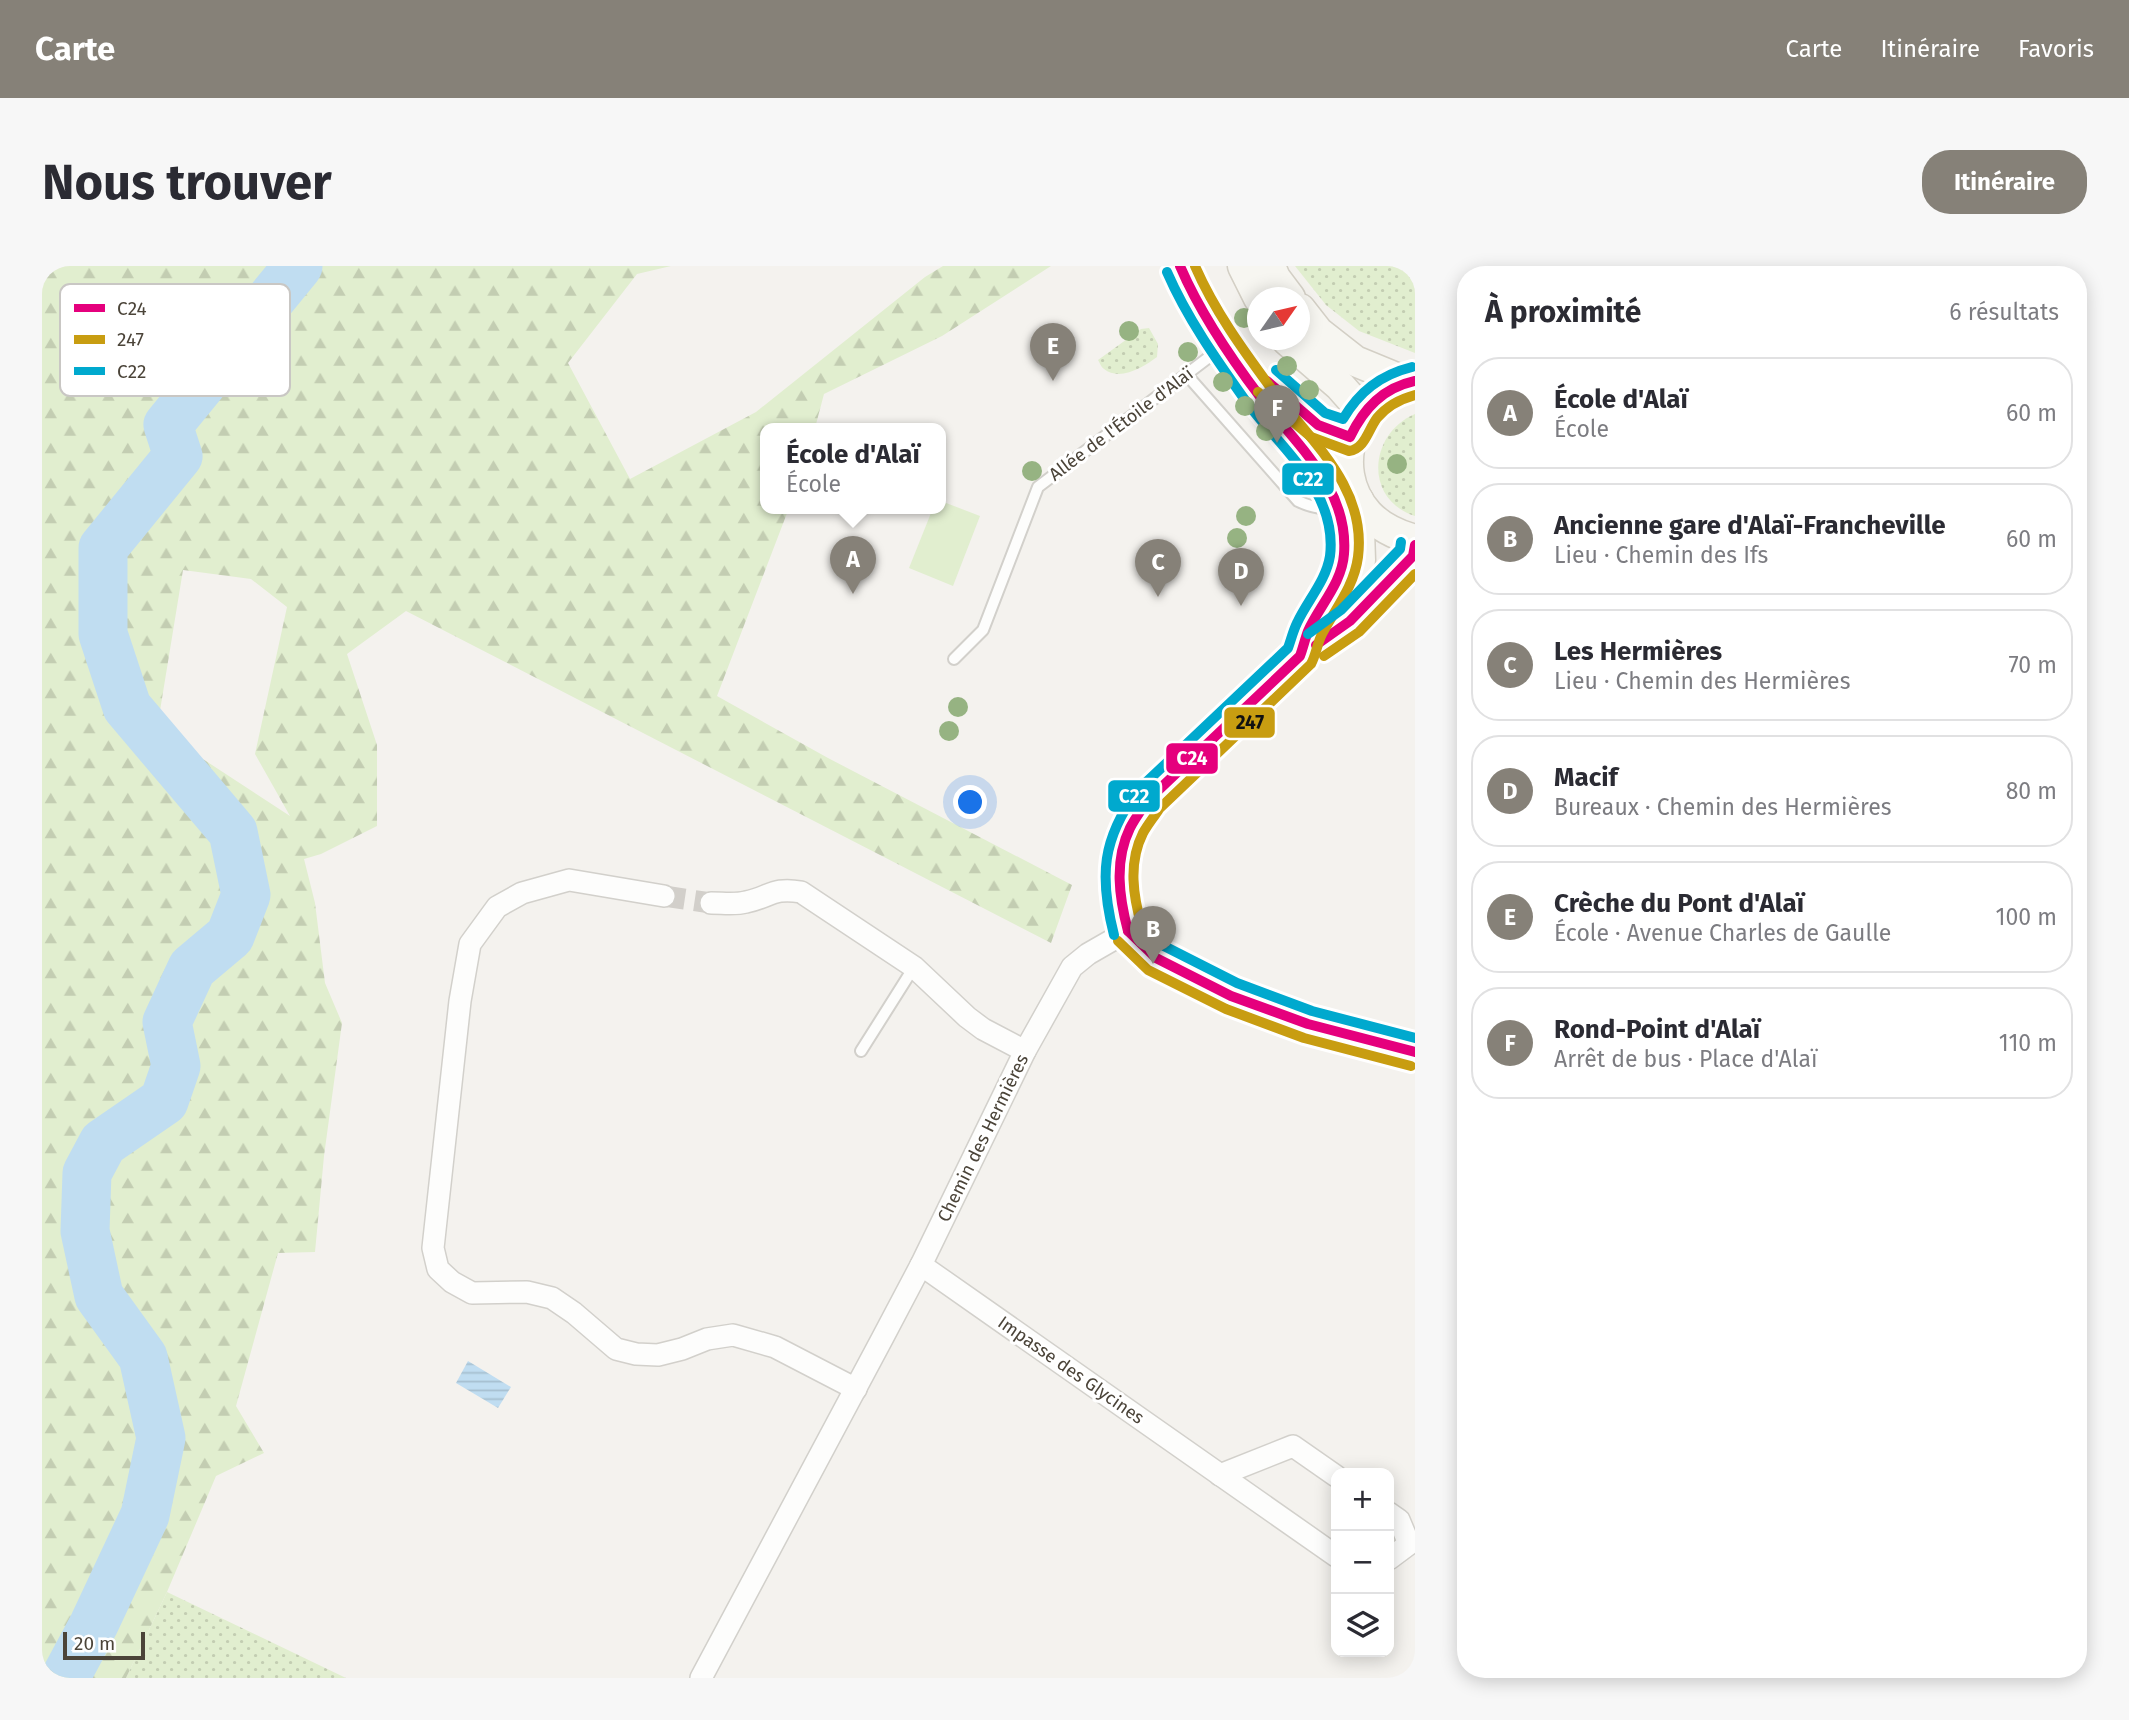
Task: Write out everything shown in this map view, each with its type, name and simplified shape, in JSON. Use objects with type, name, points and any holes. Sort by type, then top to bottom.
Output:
[{"type":"main road","points":[[1243,266],[1254,287]]},
{"type":"main road","points":[[1270,266],[1282,287]]},
{"type":"main road","points":[[1310,322],[1318,332],[1355,361],[1410,381]]},
{"type":"main road","points":[[1299,350],[1340,386],[1357,424]]},
{"type":"main road","points":[[1410,381],[1382,394],[1357,424],[1348,468],[1349,497],[1360,560],[1344,601],[1300,656],[1148,800],[1130,828],[1119,860],[1120,904],[1128,931],[1156,958],[1231,996],[1308,1024],[1415,1052]]},
{"type":"main road","points":[[1300,656],[1350,621],[1413,556],[1415,543],[1382,527],[1349,497]]},
{"type":"street","points":[[664,896],[569,880],[522,893],[497,907],[470,944],[460,1001],[433,1248],[438,1269],[452,1282],[472,1293],[527,1292],[552,1298],[617,1349],[636,1354],[658,1354],[682,1349],[707,1339],[733,1335],[775,1347],[856,1389]]},
{"type":"street","points":[[711,903],[749,902],[786,889],[801,892],[914,967],[983,1029],[1025,1051]]},
{"type":"street","name":"Chemin des Hermières","points":[[701,1678],[921,1265],[1025,1051],[1072,967],[1088,954],[1128,931]]},
{"type":"street","name":"Impasse des Glycines","points":[[921,1265],[1331,1553]]},
{"type":"street","points":[[1220,1475],[1293,1446],[1331,1473]]},
{"type":"street","points":[[1394,1516],[1399,1520],[1409,1544],[1394,1555]]},
{"type":"lane","points":[[1180,266],[1224,345],[1262,400],[1349,497]]},
{"type":"lane","points":[[1224,345],[1318,425],[1357,424]]},
{"type":"lane","name":"Allée de l'Étoile d'Alaï","points":[[954,659],[983,630],[1038,487],[1224,345]]},
{"type":"lane","points":[[1186,374],[1298,501],[1312,508],[1322,509],[1349,497]]},
{"type":"lane","points":[[1315,461],[1332,487],[1349,497]]},
{"type":"lane","points":[[861,1051],[914,967]]},
{"type":"green space","points":[[65,266],[671,266],[637,274],[568,363],[630,479],[756,412],[925,277],[943,266],[1051,266],[942,336],[824,394],[816,423],[760,423],[760,514],[787,514],[717,696],[828,758],[1072,885],[1051,943],[406,611],[347,654],[377,745],[377,826],[321,854],[304,859],[315,903],[325,983],[342,1023],[324,1156],[315,1252],[278,1253],[236,1406],[264,1453],[216,1476],[167,1592],[126,1678],[42,1678],[42,273]],"holes":[[[183,570],[251,579],[287,607],[255,754],[290,816],[157,729]]]},
{"type":"green space","points":[[1295,266],[1415,266],[1415,353],[1359,331],[1326,305]]},
{"type":"green space","points":[[1149,328],[1158,344],[1157,357],[1125,373],[1110,373],[1102,367],[1098,360],[1141,329]]},
{"type":"green space","points":[[1415,414],[1415,516],[1398,508],[1387,496],[1380,482],[1378,466],[1388,436],[1399,423]]},
{"type":"green space","points":[[946,503],[980,516],[953,586],[909,568],[931,514],[946,514]]},
{"type":"green space","points":[[167,1592],[346,1678],[126,1678]]},
{"type":"water","points":[[468,1361],[511,1387],[498,1408],[456,1383]]},
{"type":"waterway","points":[[283,284],[298,266]]},
{"type":"waterway","points":[[65,1678],[94,1624],[145,1515],[161,1438],[143,1357],[99,1296],[85,1231],[87,1173],[103,1143],[164,1101],[176,1066],[167,1022],[192,968],[230,936],[246,895],[233,832],[127,707],[103,634],[103,548],[178,456],[168,425],[192,396]]},
{"type":"tunnel","points":[[664,896],[711,903]]},
{"type":"transit line","name":"C24","points":[[1128,931],[1120,892],[1120,866],[1132,824],[1148,800],[1300,656],[1308,631],[1339,575],[1344,554],[1343,530],[1329,488],[1318,469],[1227,351],[1206,318],[1180,266]]},
{"type":"transit line","name":"247","points":[[1142,927],[1134,892],[1134,868],[1138,844],[1145,830],[1159,809],[1311,664],[1322,634],[1348,588],[1358,557],[1358,531],[1354,508],[1344,486],[1332,465],[1240,344],[1220,314],[1195,266]]},
{"type":"transit line","name":"C22","points":[[1114,935],[1106,894],[1107,859],[1117,825],[1126,808],[1138,790],[1288,648],[1297,623],[1325,574],[1330,556],[1330,533],[1316,490],[1223,369],[1193,322],[1167,272]]},
{"type":"transit line","name":"C22","points":[[1276,370],[1325,413],[1343,419],[1363,393],[1372,386],[1390,375],[1412,367]]},
{"type":"transit line","name":"C24","points":[[1267,381],[1318,425],[1350,437],[1368,408],[1384,394],[1415,381]]},
{"type":"transit line","name":"247","points":[[1258,392],[1311,437],[1349,451],[1363,443],[1377,418],[1385,410],[1415,395]]},
{"type":"transit line","name":"C22","points":[[1308,634],[1341,610],[1400,549],[1401,542]]},
{"type":"transit line","name":"C24","points":[[1316,645],[1350,621],[1413,556],[1415,545]]},
{"type":"transit line","name":"247","points":[[1324,656],[1359,632],[1415,574]]},
{"type":"transit line","name":"C22","points":[[1138,921],[1164,946],[1237,983],[1312,1011],[1415,1038]]},
{"type":"transit line","name":"C24","points":[[1128,931],[1156,958],[1231,996],[1308,1024],[1415,1052]]},
{"type":"transit line","name":"247","points":[[1118,941],[1148,970],[1226,1009],[1304,1038],[1411,1066]]},
{"type":"place","name":"Crèche du Pont d'Alaï","points":[[1053,381]]},
{"type":"place","name":"Rond-Point d'Alaï","points":[[1277,443]]},
{"type":"place","name":"École d'Alaï","points":[[853,594]]},
{"type":"place","name":"Les Hermières","points":[[1158,597]]},
{"type":"place","name":"Macif","points":[[1241,606]]},
{"type":"place","name":"Ancienne gare d'Alaï-Francheville","points":[[1153,964]]}]
